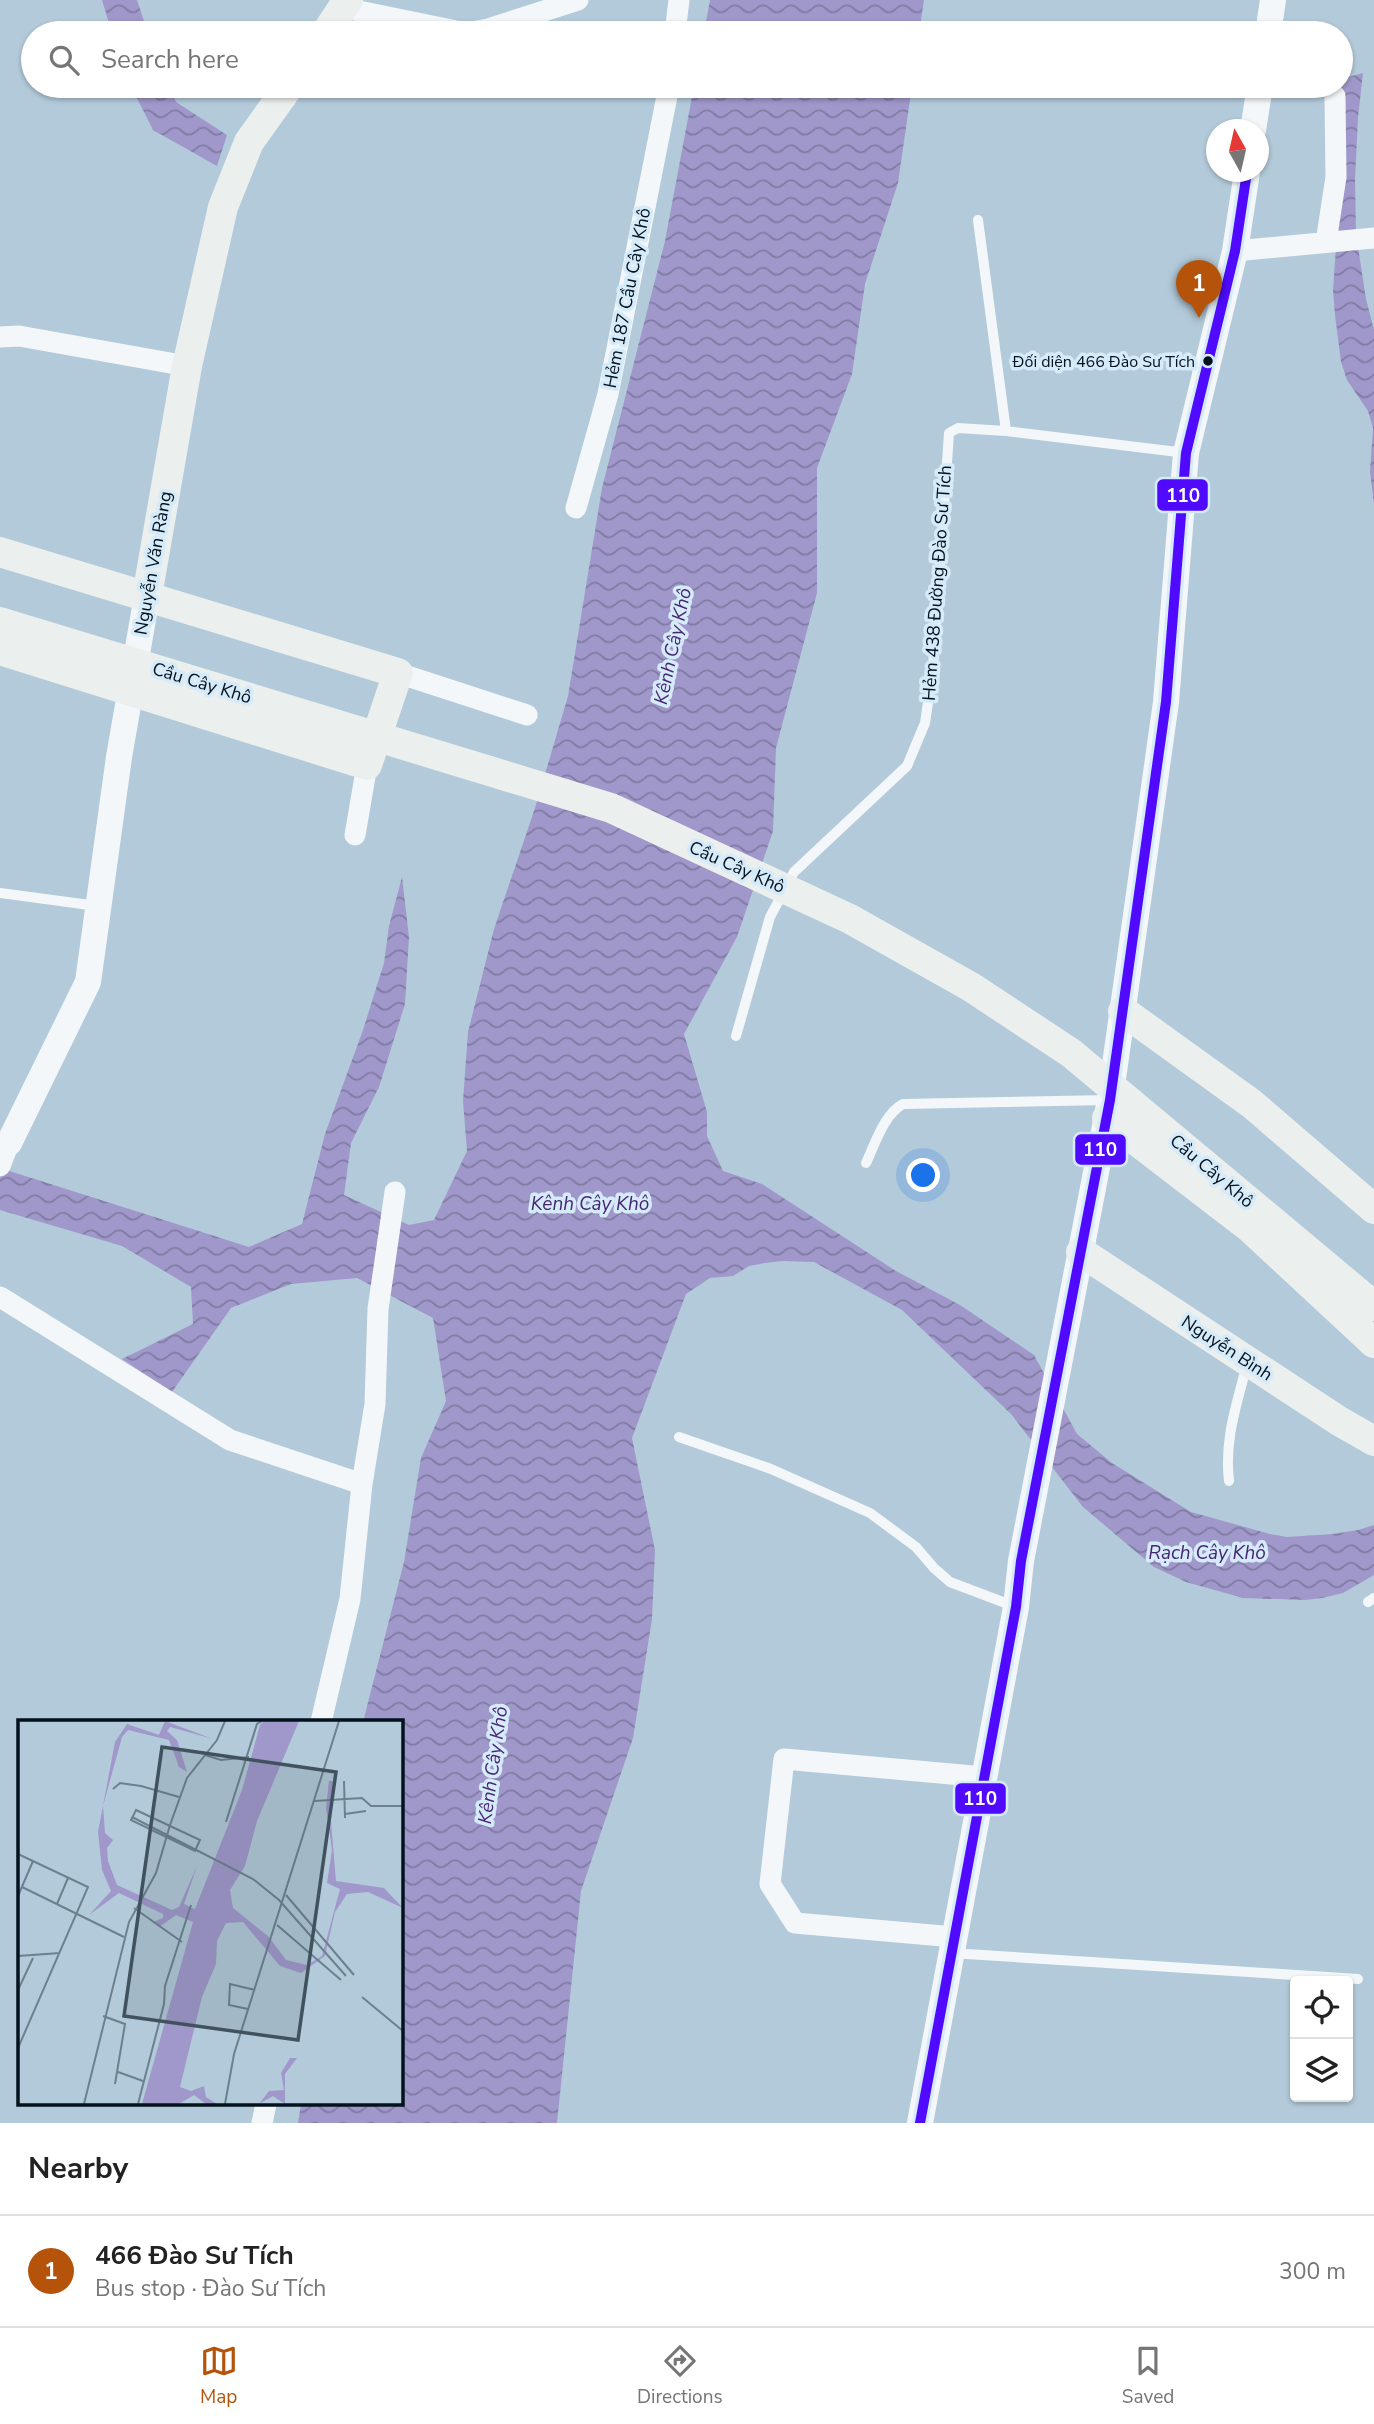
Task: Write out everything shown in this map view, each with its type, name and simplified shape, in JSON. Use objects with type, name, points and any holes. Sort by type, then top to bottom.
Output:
[{"type":"main road","points":[[334,21],[346,4]]},
{"type":"main road","name":"Nguyễn Văn Ràng","points":[[147,596],[187,366],[223,208],[249,142],[280,98]]},
{"type":"main road","points":[[0,552],[398,673],[367,765],[0,650]]},
{"type":"main road","name":"Cầu Cây Khô","points":[[0,622],[611,808],[850,919],[971,987],[1071,1053],[1374,1306]]},
{"type":"main road","points":[[1123,1011],[1252,1104],[1374,1209]]},
{"type":"main road","points":[[1109,1109],[1249,1227],[1374,1343]]},
{"type":"main road","name":"Nguyễn Bình","points":[[1081,1252],[1374,1441]]},
{"type":"street","points":[[513,21],[578,0]]},
{"type":"street","points":[[676,21],[679,0]]},
{"type":"street","points":[[1270,21],[1273,0]]},
{"type":"street","points":[[346,4],[416,21]]},
{"type":"street","name":"Hẻm 187 Cầu Cây Khô","points":[[576,508],[608,394],[667,98]]},
{"type":"street","points":[[1255,119],[1258,98]]},
{"type":"street","points":[[1328,242],[1336,177],[1335,98]]},
{"type":"street","points":[[920,2123],[1016,1607],[1021,1561],[1109,1109],[1166,702],[1186,453],[1235,251],[1245,182]]},
{"type":"street","points":[[1235,251],[1370,238]]},
{"type":"street","points":[[0,337],[19,336],[187,366]]},
{"type":"street","name":"Nguyễn Văn Ràng","points":[[4,1154],[88,982],[97,906],[147,596]]},
{"type":"street","points":[[398,673],[527,715]]},
{"type":"street","points":[[355,835],[367,765]]},
{"type":"street","points":[[321,1720],[350,1599],[362,1484],[375,1404],[378,1309],[395,1192]]},
{"type":"street","points":[[0,1297],[230,1440],[362,1484]]},
{"type":"street","points":[[953,1945],[795,1923],[770,1884],[784,1759],[984,1777]]},
{"type":"lane","points":[[978,220],[1006,431]]},
{"type":"lane","name":"Hẻm 438 Đường Đào Sư Tích","points":[[736,1035],[770,917],[794,872],[907,766],[925,723],[933,668],[949,433],[958,428],[1006,431],[1186,453]]},
{"type":"lane","points":[[0,893],[97,906]]},
{"type":"lane","points":[[866,1163],[894,1109],[903,1104],[1109,1109]]},
{"type":"lane","points":[[1229,1481],[1226,1457],[1228,1438],[1248,1361]]},
{"type":"lane","points":[[679,1437],[771,1469],[870,1513],[916,1547],[933,1568],[950,1582],[1016,1607]]},
{"type":"lane","points":[[953,1945],[1358,1979]]},
{"type":"water","points":[[102,0],[137,0],[144,21],[108,21]]},
{"type":"water","points":[[710,0],[924,0],[921,21],[706,21]]},
{"type":"water","points":[[1363,73],[1355,179],[1356,234],[1366,299],[1374,330],[1374,504],[1370,472],[1373,428],[1368,411],[1347,380],[1341,362],[1333,290],[1336,247],[1334,98],[1353,98],[1353,76]]},
{"type":"water","points":[[137,98],[174,98],[176,102],[227,135],[217,166],[153,130]]},
{"type":"water","name":"Kênh Cây Khô","points":[[692,98],[910,98],[898,183],[865,284],[852,374],[817,468],[817,593],[776,748],[773,831],[737,937],[684,1034],[707,1112],[707,1136],[723,1171],[762,1184],[896,1271],[960,1305],[1034,1355],[1077,1434],[1112,1463],[1191,1512],[1270,1534],[1287,1537],[1333,1534],[1374,1525],[1374,1575],[1343,1593],[1305,1600],[1243,1598],[1186,1582],[1154,1567],[1083,1507],[1011,1414],[902,1310],[814,1262],[765,1263],[749,1266],[733,1276],[710,1278],[686,1294],[632,1438],[655,1550],[652,1619],[633,1738],[581,1891],[557,2123],[298,2123],[301,2106],[402,2106],[402,1720],[364,1720],[404,1562],[421,1458],[446,1401],[433,1318],[357,1278],[291,1284],[231,1308],[172,1392],[122,1359],[193,1324],[191,1287],[122,1246],[0,1210],[0,1168],[249,1247],[302,1224],[325,1134],[384,963],[389,926],[402,877],[409,937],[405,1004],[379,1087],[351,1143],[344,1195],[409,1225],[434,1220],[467,1151],[463,1101],[468,1032],[494,929],[535,808],[568,696],[602,488],[665,241]]},
{"type":"transit line","name":"110","points":[[920,2123],[1016,1607],[1021,1561],[1110,1100],[1166,702],[1186,453],[1235,251],[1245,182]]},
{"type":"place","name":"466 Đào Sư Tích","points":[[1199,318]]},
{"type":"place","name":"Đối diện 466 Đào Sư Tích","points":[[1208,361]]},
{"type":"water label","name":"Rạch Cây Khô","points":[[1207,1552]]}]
